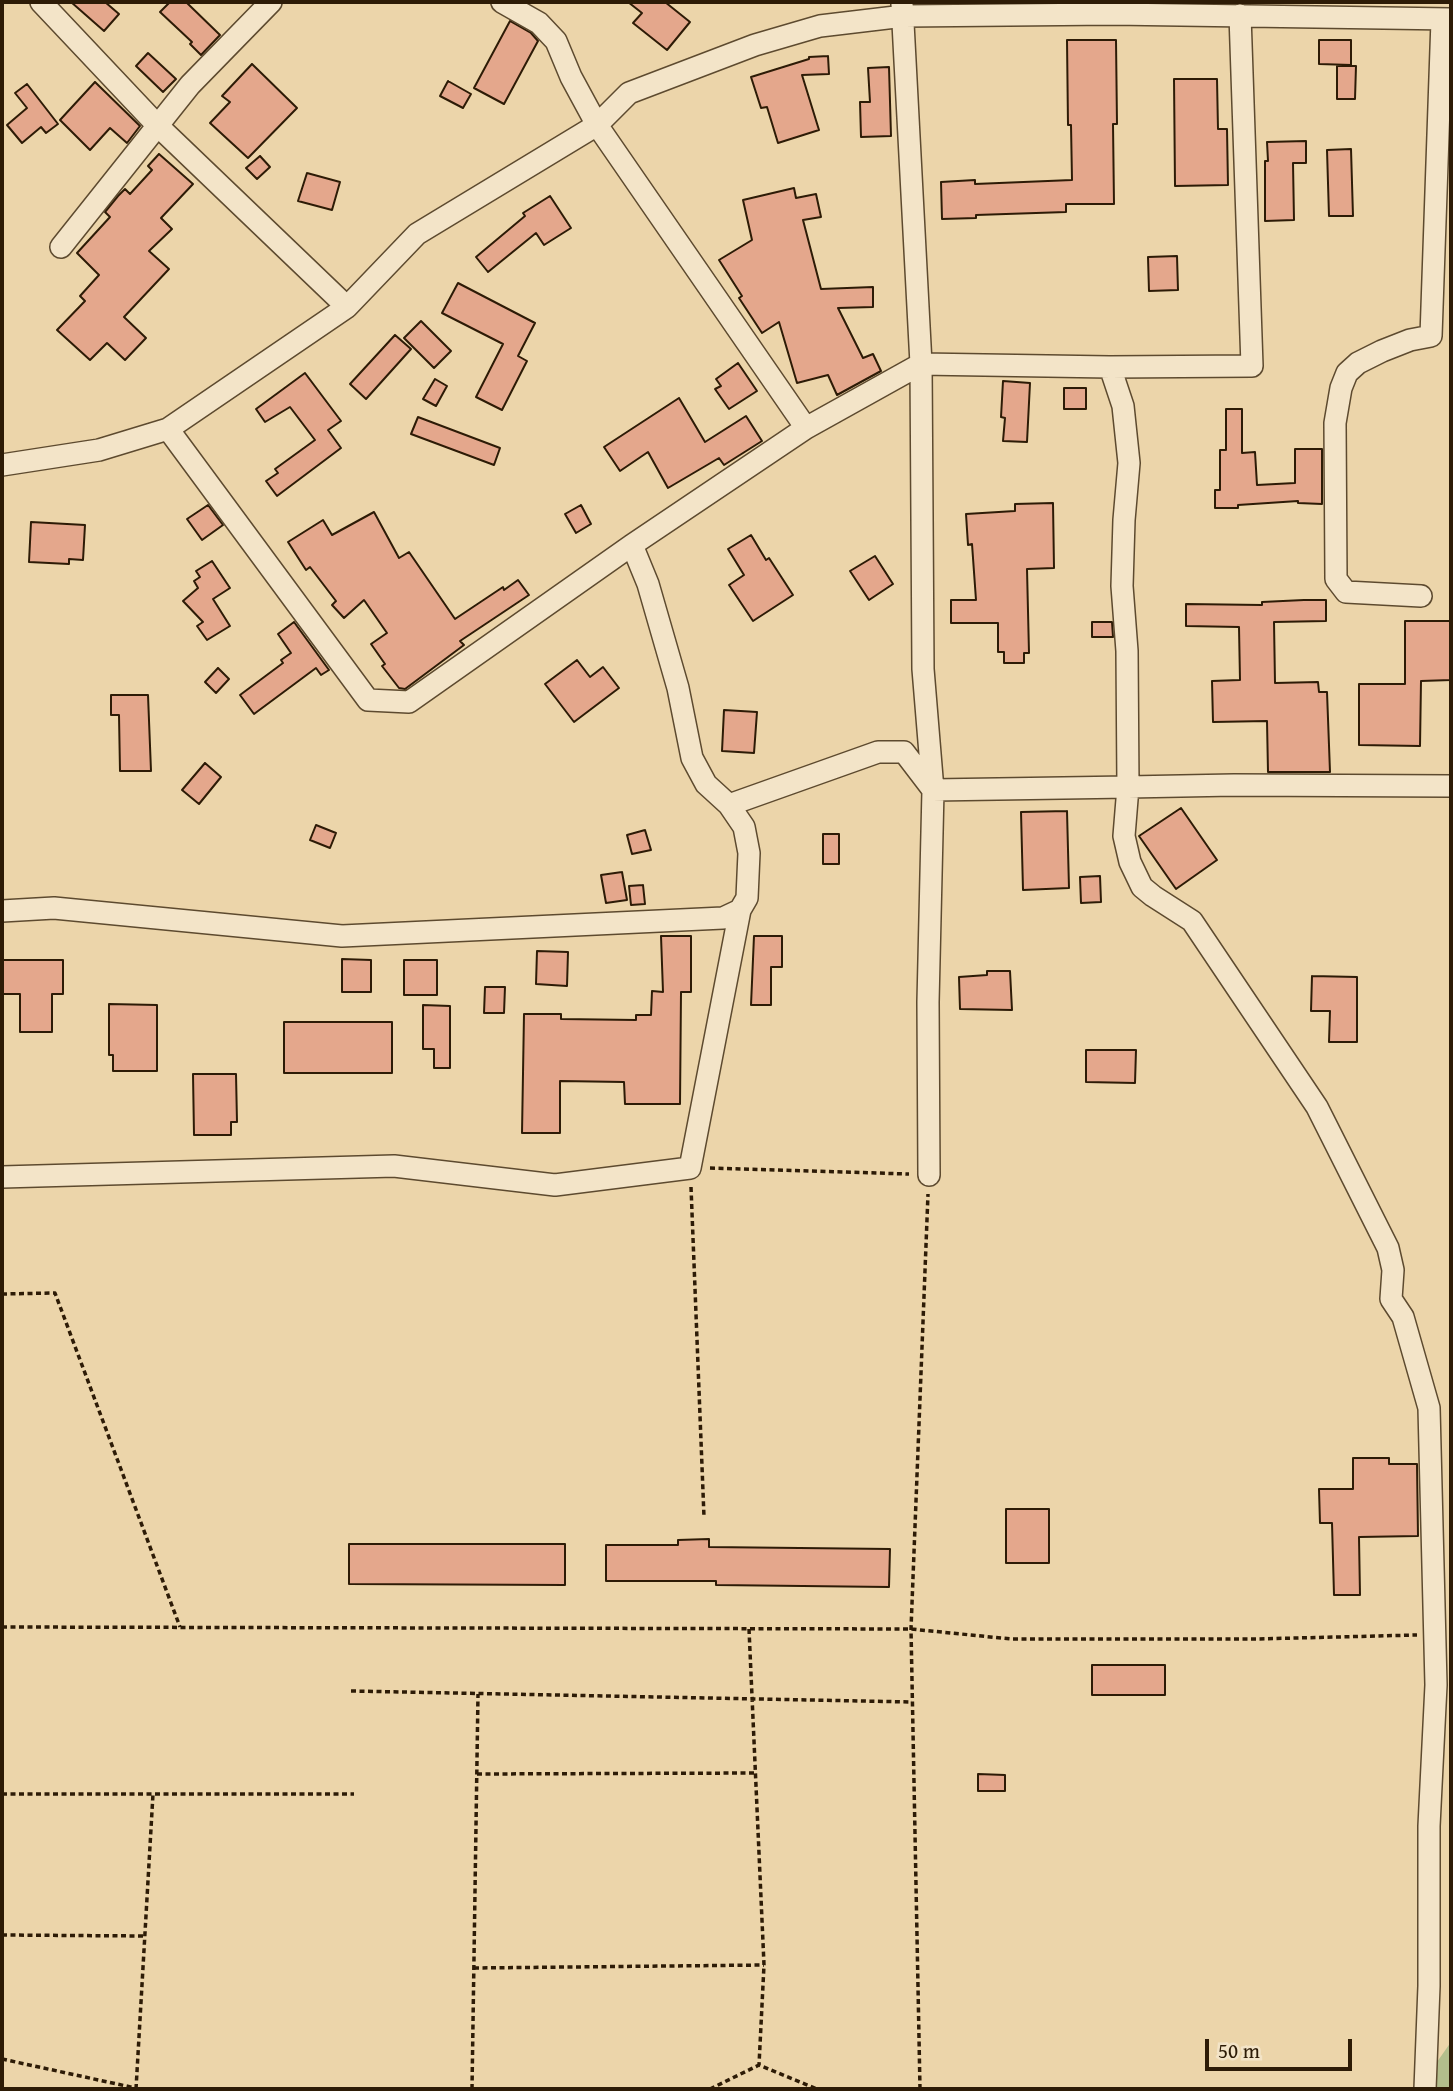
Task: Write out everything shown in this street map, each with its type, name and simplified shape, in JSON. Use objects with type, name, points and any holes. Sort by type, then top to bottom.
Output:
[{"type":"street","points":[[41,2],[158,126],[347,307]]},
{"type":"street","points":[[61,247],[190,85],[271,2]]},
{"type":"street","points":[[502,2],[539,23],[556,41],[571,77],[597,125],[806,428]]},
{"type":"street","points":[[2,465],[99,450],[168,429],[347,307],[417,234],[597,125],[629,93],[755,45],[820,26],[903,9],[1113,8],[1240,15],[1446,20],[1431,336],[1410,340],[1382,351],[1352,368],[1341,388],[1335,423],[1336,579],[1346,592],[1421,596]]},
{"type":"street","points":[[903,9],[921,364],[923,668],[933,790],[928,1002],[929,1175]]},
{"type":"street","points":[[168,429],[368,700],[409,702],[632,545],[806,428],[921,364],[1252,366],[1240,15]]},
{"type":"street","points":[[1110,367],[1123,406],[1129,463],[1122,586],[1128,651],[1128,787],[1124,836],[1130,862],[1142,887],[1192,921],[1317,1107],[1388,1248],[1394,1270],[1391,1299],[1403,1317],[1429,1408],[1436,1685],[1429,1826],[1429,1986],[1425,2089]]},
{"type":"street","points":[[2,1177],[394,1166],[555,1185],[690,1168],[740,910],[747,898],[749,853],[744,827],[729,805],[706,784],[692,758],[677,688],[648,584],[632,545]]},
{"type":"street","points":[[729,805],[878,752],[904,752],[933,790]]},
{"type":"street","points":[[933,790],[1306,784],[1451,786]]},
{"type":"street","points":[[2,911],[54,908],[342,936],[723,918],[740,910]]},
{"type":"path","points":[[704,1517],[690,1168],[929,1175],[911,1629],[920,2089]]},
{"type":"path","points":[[2,1294],[55,1293],[180,1628]]},
{"type":"path","points":[[2,1627],[911,1629],[1011,1639],[1256,1639],[1433,1634]]},
{"type":"path","points":[[749,1629],[764,1965],[759,2064]]},
{"type":"path","points":[[351,1691],[913,1702]]},
{"type":"path","points":[[472,2089],[478,1694]]},
{"type":"path","points":[[477,1774],[756,1773]]},
{"type":"path","points":[[2,1794],[354,1794]]},
{"type":"path","points":[[2,2059],[137,2089],[153,1794]]},
{"type":"path","points":[[2,1935],[145,1936]]},
{"type":"path","points":[[474,1968],[764,1965]]},
{"type":"path","points":[[710,2089],[759,2064]]},
{"type":"path","points":[[759,2064],[817,2089]]},
{"type":"green space","points":[[1451,2042],[1451,2089],[1418,2089]]},
{"type":"building","points":[[71,2],[105,2],[119,14],[104,31]]},
{"type":"building","points":[[170,2],[186,2],[220,35],[201,55],[190,44],[192,42],[160,12]]},
{"type":"building","points":[[628,2],[665,2],[690,22],[667,50],[633,23],[642,13]]},
{"type":"building","points":[[510,21],[531,33],[538,41],[504,104],[474,88]]},
{"type":"building","points":[[1067,40],[1116,40],[1114,204],[1066,204],[1066,212],[942,219],[941,182],[975,180],[975,184],[1072,180]]},
{"type":"building","points":[[1319,40],[1351,40],[1351,65],[1319,64]]},
{"type":"building","points":[[148,53],[176,79],[163,92],[136,66]]},
{"type":"building","points":[[828,56],[829,74],[802,75],[819,130],[778,143],[767,107],[761,108],[751,77],[809,57]]},
{"type":"building","points":[[252,64],[297,108],[248,158],[210,123],[230,102],[222,96]]},
{"type":"building","points":[[1337,66],[1356,66],[1355,99],[1337,99]]},
{"type":"building","points":[[889,67],[891,136],[861,137],[860,102],[870,102],[868,68]]},
{"type":"building","points":[[1174,79],[1217,79],[1218,129],[1227,129],[1228,185],[1175,186]]},
{"type":"building","points":[[448,81],[471,94],[463,108],[440,96]]},
{"type":"building","points":[[95,82],[140,126],[127,143],[110,128],[90,150],[60,120]]},
{"type":"building","points":[[27,84],[58,124],[46,133],[41,127],[22,143],[7,125],[27,108],[15,93]]},
{"type":"building","points":[[1306,141],[1306,163],[1293,163],[1294,220],[1265,221],[1267,142]]},
{"type":"building","points":[[1351,149],[1353,216],[1329,216],[1327,150]]},
{"type":"building","points":[[159,154],[193,184],[161,218],[172,229],[149,251],[169,269],[124,317],[146,338],[125,360],[107,343],[90,360],[57,330],[85,301],[80,296],[99,275],[77,253],[110,217],[105,212],[118,196],[125,189],[130,194],[152,170],[148,166]]},
{"type":"building","points":[[260,156],[270,167],[257,179],[246,168]]},
{"type":"building","points":[[307,173],[340,182],[332,210],[298,201]]},
{"type":"building","points":[[794,188],[796,198],[816,194],[821,217],[803,220],[821,289],[873,287],[873,307],[838,308],[863,358],[873,354],[881,371],[837,395],[828,375],[797,383],[779,322],[762,333],[719,260],[752,240],[743,200]]},
{"type":"building","points":[[550,196],[571,228],[544,245],[536,233],[488,272],[476,257],[525,216],[523,213]]},
{"type":"building","points":[[1177,256],[1178,290],[1149,291],[1148,257]]},
{"type":"building","points":[[458,283],[535,323],[518,356],[527,361],[502,410],[476,397],[503,344],[442,313]]},
{"type":"building","points":[[421,321],[451,351],[434,368],[404,338]]},
{"type":"building","points":[[395,335],[411,349],[366,399],[350,384]]},
{"type":"building","points":[[738,363],[757,391],[729,409],[715,389],[721,386],[716,379]]},
{"type":"building","points":[[305,373],[341,421],[328,430],[341,448],[277,496],[266,481],[278,473],[275,469],[315,440],[290,407],[265,422],[256,409]]},
{"type":"building","points":[[435,379],[447,386],[436,406],[423,399]]},
{"type":"building","points":[[1003,381],[1030,383],[1027,442],[1003,441]]},
{"type":"building","points":[[1064,388],[1086,388],[1086,409],[1064,409]]},
{"type":"building","points":[[679,398],[705,442],[746,416],[762,441],[724,465],[719,458],[668,488],[648,452],[620,471],[604,447]]},
{"type":"building","points":[[1226,409],[1242,409],[1242,453],[1255,452],[1257,485],[1295,483],[1295,449],[1322,449],[1322,504],[1298,501],[1215,508],[1215,490],[1220,490],[1220,450],[1226,450]]},
{"type":"building","points":[[418,417],[500,448],[494,465],[411,434]]},
{"type":"building","points":[[1053,503],[1054,568],[1027,569],[1029,653],[1024,653],[1024,663],[1004,663],[1004,652],[998,652],[998,623],[951,623],[951,600],[976,600],[972,544],[968,545],[966,514],[1015,511],[1015,504]]},
{"type":"building","points":[[208,505],[223,525],[202,540],[187,519]]},
{"type":"building","points":[[581,505],[591,524],[576,533],[565,514]]},
{"type":"building","points":[[374,512],[399,558],[409,552],[455,619],[518,580],[529,595],[460,641],[464,645],[405,689],[399,688],[382,666],[385,664],[371,644],[387,633],[364,600],[344,618],[332,605],[336,601],[310,567],[306,570],[288,542],[323,520],[332,535]]},
{"type":"building","points":[[31,522],[85,525],[83,560],[69,559],[69,564],[29,562]]},
{"type":"building","points":[[751,535],[793,595],[753,621],[729,585],[744,575],[728,549]]},
{"type":"building","points":[[875,556],[893,584],[869,600],[850,571]]},
{"type":"building","points":[[212,561],[230,588],[213,599],[230,626],[207,640],[197,626],[203,622],[183,601],[198,588],[194,581],[200,577],[196,571]]},
{"type":"building","points":[[1326,600],[1326,621],[1274,622],[1275,683],[1318,682],[1319,692],[1327,692],[1330,772],[1268,772],[1267,721],[1213,722],[1212,681],[1240,680],[1239,627],[1186,626],[1186,604],[1262,605],[1262,602]]},
{"type":"building","points":[[1405,621],[1451,621],[1451,680],[1421,681],[1420,746],[1359,745],[1359,684],[1405,684]]},
{"type":"building","points":[[294,622],[329,670],[321,675],[316,668],[254,714],[240,695],[283,663],[281,660],[291,653],[278,634]]},
{"type":"building","points":[[1092,622],[1112,622],[1113,637],[1092,637]]},
{"type":"building","points":[[577,660],[590,677],[603,667],[619,688],[574,722],[545,684]]},
{"type":"building","points":[[218,668],[229,679],[216,693],[205,682]]},
{"type":"building","points":[[111,695],[148,695],[151,771],[120,771],[119,715],[111,715]]},
{"type":"building","points":[[724,710],[757,712],[754,753],[722,751]]},
{"type":"building","points":[[205,763],[221,777],[199,804],[182,790]]},
{"type":"building","points":[[1181,808],[1217,860],[1176,889],[1139,836]]},
{"type":"building","points":[[1067,811],[1069,888],[1023,890],[1021,812]]},
{"type":"building","points":[[316,825],[336,833],[330,848],[310,840]]},
{"type":"building","points":[[645,830],[651,850],[632,854],[627,835]]},
{"type":"building","points":[[823,834],[839,834],[839,864],[823,864]]},
{"type":"building","points":[[622,872],[627,900],[606,903],[601,875]]},
{"type":"building","points":[[1100,876],[1101,902],[1081,903],[1080,877]]},
{"type":"building","points":[[643,885],[645,904],[631,905],[629,886]]},
{"type":"building","points":[[661,936],[691,936],[691,992],[681,992],[680,1104],[625,1104],[624,1082],[560,1081],[560,1133],[522,1133],[524,1014],[561,1014],[561,1019],[636,1020],[636,1015],[651,1015],[652,991],[663,992]]},
{"type":"building","points":[[754,936],[782,936],[782,967],[771,967],[771,1005],[751,1005]]},
{"type":"building","points":[[537,951],[568,952],[567,986],[536,984]]},
{"type":"building","points":[[342,959],[371,960],[371,992],[342,992]]},
{"type":"building","points":[[2,960],[63,960],[63,994],[52,994],[52,1032],[20,1032],[20,994],[2,994]]},
{"type":"building","points":[[404,960],[437,960],[437,995],[404,995]]},
{"type":"building","points":[[987,971],[1010,971],[1012,1010],[960,1009],[959,977],[987,975]]},
{"type":"building","points":[[1312,976],[1357,977],[1357,1042],[1329,1042],[1330,1011],[1311,1011]]},
{"type":"building","points":[[485,987],[505,987],[504,1013],[484,1013]]},
{"type":"building","points":[[109,1004],[157,1005],[157,1071],[113,1071],[113,1055],[109,1055]]},
{"type":"building","points":[[423,1005],[450,1006],[450,1068],[434,1068],[434,1049],[423,1049]]},
{"type":"building","points":[[284,1022],[392,1022],[392,1073],[284,1073]]},
{"type":"building","points":[[1086,1050],[1136,1050],[1135,1083],[1086,1082]]},
{"type":"building","points":[[193,1074],[236,1074],[237,1122],[231,1122],[231,1135],[194,1135]]},
{"type":"building","points":[[1353,1458],[1389,1458],[1389,1464],[1417,1464],[1418,1536],[1359,1537],[1360,1595],[1334,1595],[1332,1523],[1320,1523],[1319,1489],[1353,1489]]},
{"type":"building","points":[[1006,1509],[1049,1509],[1049,1563],[1006,1563]]},
{"type":"building","points":[[709,1539],[709,1547],[890,1549],[889,1587],[716,1585],[716,1581],[606,1581],[606,1545],[678,1545],[678,1540]]},
{"type":"building","points":[[349,1544],[565,1544],[565,1585],[349,1584]]},
{"type":"building","points":[[1092,1665],[1165,1665],[1165,1695],[1092,1695]]},
{"type":"building","points":[[978,1774],[1005,1775],[1005,1791],[978,1791]]}]
